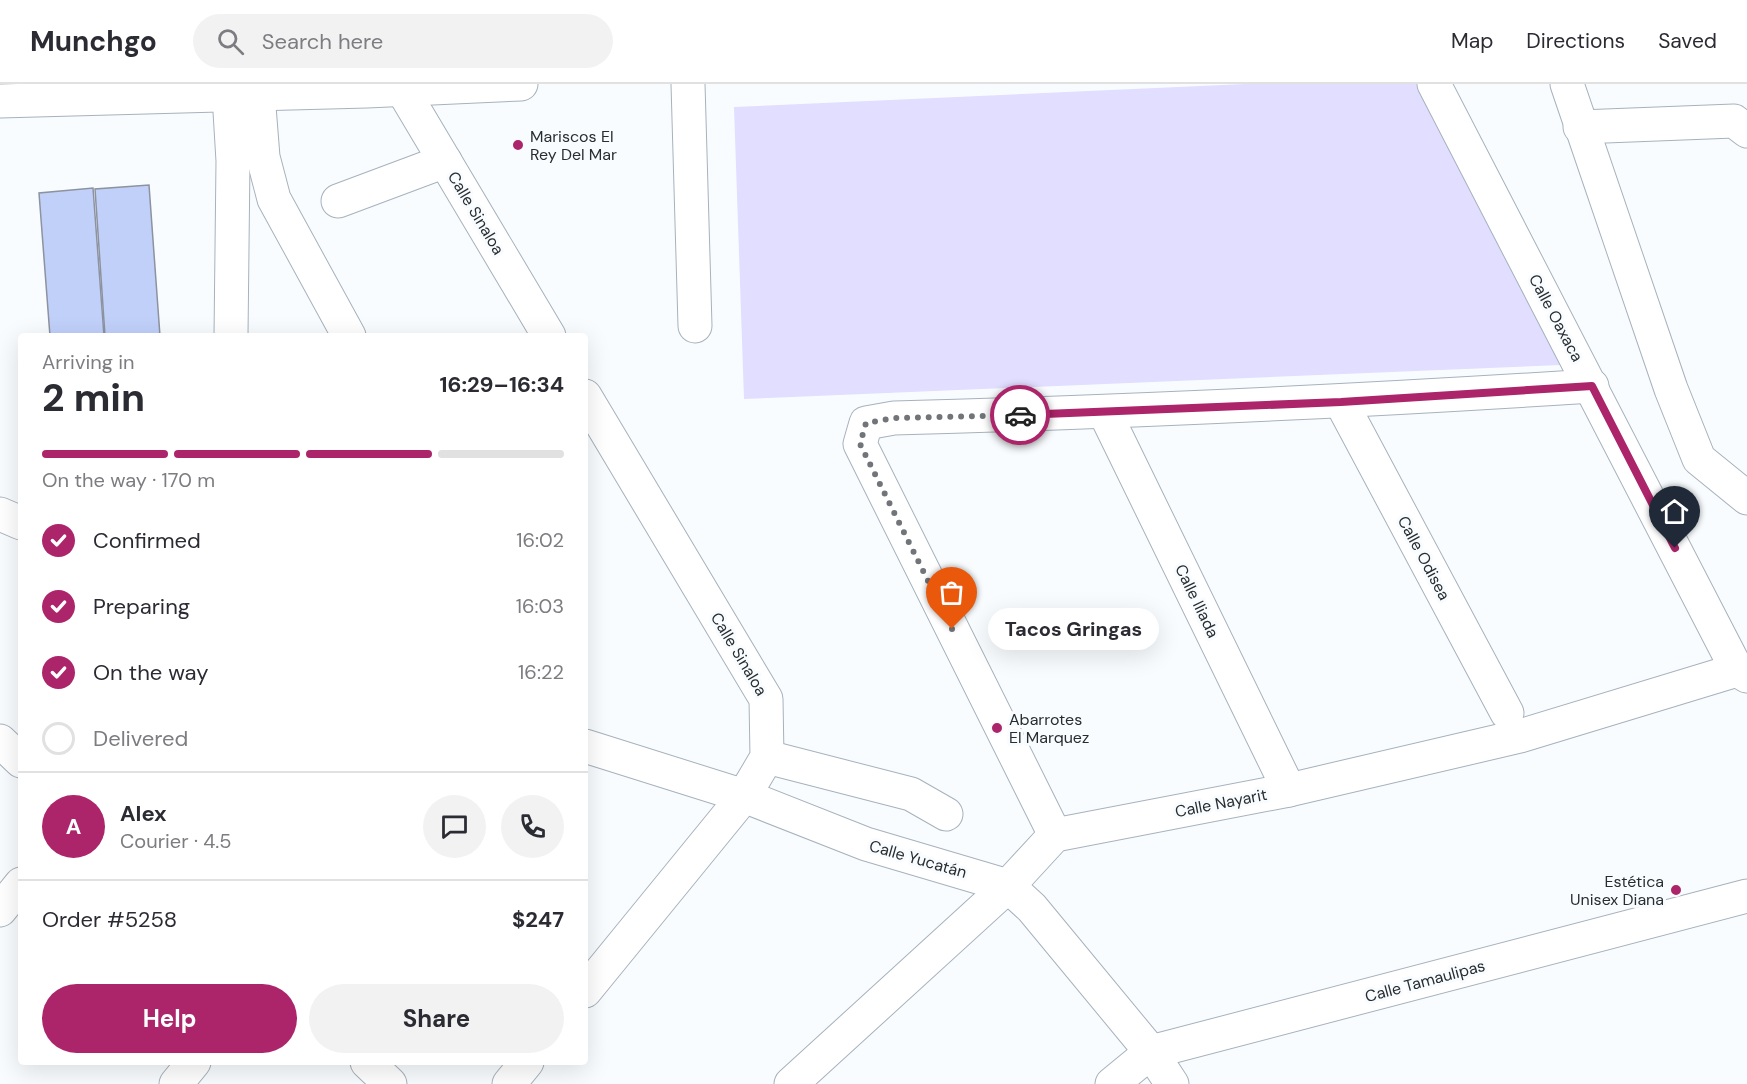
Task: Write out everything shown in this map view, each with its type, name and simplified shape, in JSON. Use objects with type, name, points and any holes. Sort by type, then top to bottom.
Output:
[{"type":"street","points":[[0,101],[244,95],[521,84]]},
{"type":"street","points":[[688,84],[695,326]]},
{"type":"street","name":"Calle Oaxaca","points":[[1434,84],[1742,673]]},
{"type":"street","points":[[1567,84],[1671,389],[1699,459],[1747,498]]},
{"type":"street","name":"Calle Sinaloa","points":[[402,89],[547,333]]},
{"type":"street","points":[[231,333],[233,161],[244,95]]},
{"type":"street","points":[[244,95],[274,199],[346,333]]},
{"type":"street","points":[[1580,127],[1734,121],[1747,131]]},
{"type":"street","points":[[338,201],[445,161]]},
{"type":"street","points":[[791,1084],[1008,886],[1055,835],[860,444],[866,423],[894,418],[1105,413],[1341,402],[1592,386]]},
{"type":"street","name":"Calle Sinaloa","points":[[588,401],[766,699],[767,757]]},
{"type":"street","name":"Calle Odisea","points":[[1341,402],[1507,713]]},
{"type":"street","name":"Calle Iliada","points":[[1105,413],[1289,790]]},
{"type":"street","points":[[0,514],[18,522]]},
{"type":"street","name":"Calle Nayarit","points":[[1055,835],[1289,790],[1520,736],[1742,673]]},
{"type":"street","points":[[0,741],[18,758]]},
{"type":"street","name":"Calle Yucatán","points":[[588,747],[744,796],[866,844],[1008,886],[1032,908],[1151,1053],[1172,1084]]},
{"type":"street","points":[[588,987],[744,796],[767,757],[911,794],[946,814]]},
{"type":"street","points":[[0,910],[18,888]]},
{"type":"street","name":"Calle Tamaulipas","points":[[1112,1084],[1151,1053],[1747,896]]},
{"type":"street","points":[[176,1084],[192,1065]]},
{"type":"street","points":[[370,1065],[390,1084]]},
{"type":"street","points":[[509,1084],[525,1065]]},
{"type":"shaded area","points":[[1245,84],[1416,84],[1561,365],[744,399],[734,107]]},
{"type":"building","points":[[149,185],[160,333],[105,333],[95,189]]},
{"type":"building","points":[[93,188],[104,333],[50,333],[39,193]]},
{"type":"way so far","points":[[952,629],[860,444],[866,423],[894,418],[1020,415]]},
{"type":"place","name":"Mariscos El Rey Del Mar","points":[[518,145]]},
{"type":"place","name":"Tacos Gringas","points":[[952,629]]},
{"type":"place","name":"Abarrotes El Marquez","points":[[997,728]]},
{"type":"place","name":"Estética Unisex Diana","points":[[1676,890]]},
{"type":"route","points":[[1020,415],[1341,402],[1592,386],[1675,548]]}]
